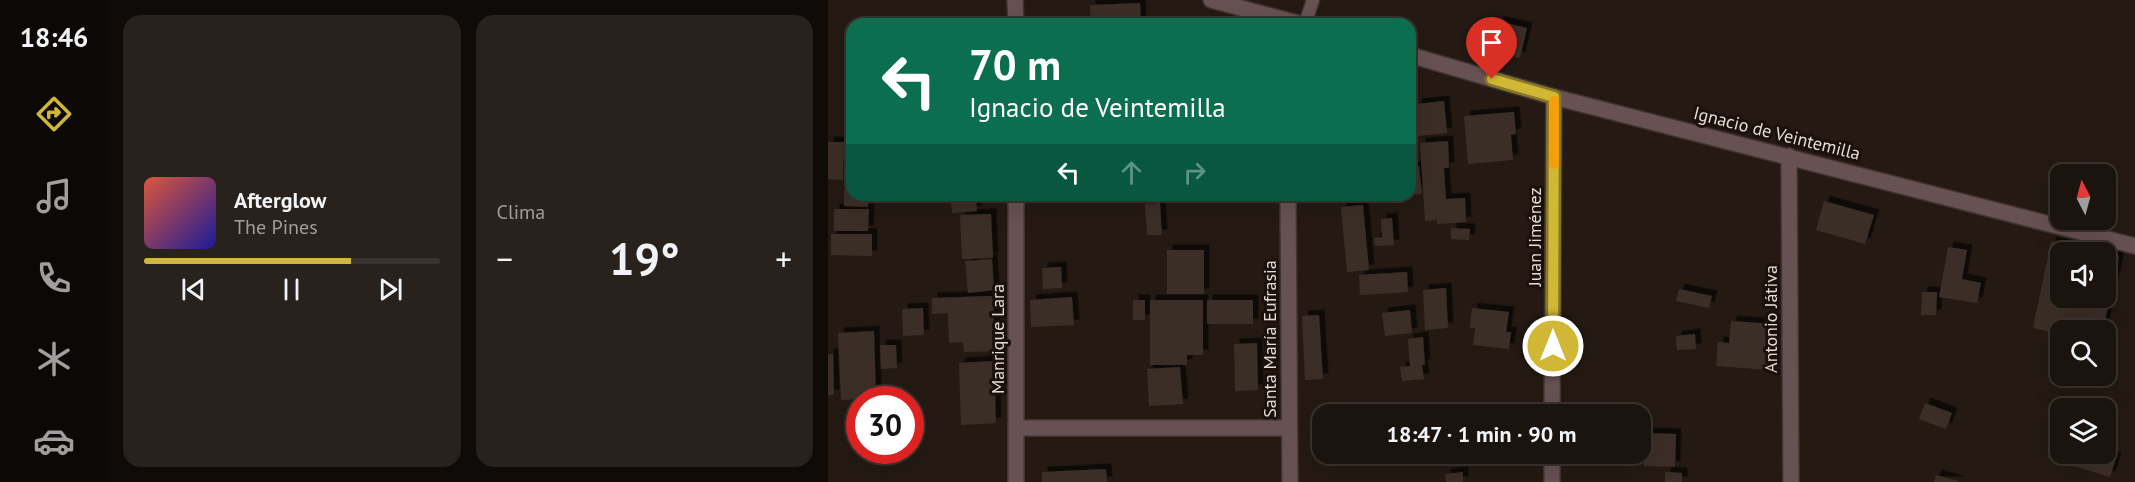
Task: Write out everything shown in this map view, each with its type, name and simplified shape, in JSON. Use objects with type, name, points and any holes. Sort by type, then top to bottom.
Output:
[{"type":"street","points":[[1016,0],[1016,18]]},
{"type":"street","points":[[1211,0],[1278,18]]},
{"type":"street","name":"Ignacio de Veintemilla","points":[[1416,57],[1554,97],[2135,246]]},
{"type":"street","name":"Juan Jiménez","points":[[1552,404],[1554,97]]},
{"type":"street","name":"Antonio Játiva","points":[[1789,156],[1791,482]]},
{"type":"street","name":"Manrique Lara","points":[[1016,201],[1016,482]]},
{"type":"street","name":"Santa María Eufrasia","points":[[1288,201],[1290,482]]},
{"type":"street","points":[[1017,428],[1289,428]]},
{"type":"street","points":[[1552,464],[1552,482]]},
{"type":"lane","points":[[1300,18],[1313,0]]},
{"type":"building","points":[[1140,3],[1141,18],[1091,18],[1090,5]]},
{"type":"building","points":[[1498,21],[1527,28],[1520,58],[1491,51]]},
{"type":"building","points":[[1444,101],[1447,133],[1417,136],[1416,104]]},
{"type":"building","points":[[1514,112],[1516,134],[1511,135],[1513,160],[1468,164],[1464,116]]},
{"type":"building","points":[[1448,141],[1449,168],[1444,168],[1446,199],[1465,198],[1466,222],[1437,224],[1437,220],[1425,221],[1420,143]]},
{"type":"building","points":[[828,142],[844,142],[843,180],[828,179]]},
{"type":"building","points":[[1416,166],[1419,166],[1422,194],[1416,194]]},
{"type":"building","points":[[844,190],[846,190],[846,201],[868,201],[868,207],[844,206]]},
{"type":"building","points":[[976,201],[977,211],[952,213],[951,202]]},
{"type":"building","points":[[1824,201],[1874,215],[1865,244],[1816,230]]},
{"type":"building","points":[[1160,203],[1162,235],[1147,235],[1145,204]]},
{"type":"building","points":[[1363,205],[1369,270],[1347,272],[1341,207]]},
{"type":"building","points":[[834,209],[869,209],[868,231],[834,231]]},
{"type":"building","points":[[991,214],[993,258],[962,259],[960,215]]},
{"type":"building","points":[[1392,218],[1394,245],[1375,246],[1374,238],[1382,237],[1381,219]]},
{"type":"building","points":[[1451,228],[1470,229],[1469,240],[1451,239]]},
{"type":"building","points":[[831,234],[872,234],[872,256],[831,255]]},
{"type":"building","points":[[1948,247],[1967,250],[1962,279],[1981,283],[1977,303],[1939,297]]},
{"type":"building","points":[[2050,247],[2050,308],[2108,308],[2105,320],[2050,320],[2050,332],[2033,328]]},
{"type":"building","points":[[1167,250],[1204,250],[1204,294],[1167,294]]},
{"type":"building","points":[[992,259],[994,290],[968,293],[965,261]]},
{"type":"building","points":[[1061,267],[1062,288],[1043,289],[1042,268]]},
{"type":"building","points":[[1407,272],[1408,292],[1360,295],[1359,275]]},
{"type":"building","points":[[1446,288],[1448,328],[1425,330],[1423,290]]},
{"type":"building","points":[[1679,289],[1712,296],[1709,308],[1676,301]]},
{"type":"building","points":[[1922,292],[1937,292],[1936,315],[1921,315]]},
{"type":"building","points":[[993,296],[995,351],[964,352],[963,342],[949,343],[948,313],[932,314],[932,298]]},
{"type":"building","points":[[1072,297],[1074,325],[1031,327],[1030,300]]},
{"type":"building","points":[[1133,300],[1145,300],[1145,320],[1133,320]]},
{"type":"building","points":[[1150,300],[1203,300],[1203,355],[1187,355],[1187,365],[1150,365]]},
{"type":"building","points":[[1207,300],[1253,300],[1253,324],[1207,324]]},
{"type":"building","points":[[923,308],[924,335],[903,336],[902,309]]},
{"type":"building","points":[[1472,308],[1509,312],[1506,332],[1511,332],[1509,349],[1473,345],[1475,328],[1470,328]]},
{"type":"building","points":[[1410,310],[1412,333],[1385,336],[1382,313]]},
{"type":"building","points":[[1319,315],[1323,379],[1305,380],[1302,316]]},
{"type":"building","points":[[1731,321],[1772,324],[1768,370],[1716,366],[1718,342],[1729,343]]},
{"type":"building","points":[[874,331],[876,386],[846,386],[846,400],[841,400],[838,333]]},
{"type":"building","points":[[1695,334],[1696,349],[1677,350],[1676,336]]},
{"type":"building","points":[[1423,337],[1424,379],[1402,381],[1400,367],[1410,366],[1408,339]]},
{"type":"building","points":[[1257,343],[1258,390],[1235,391],[1234,344]]},
{"type":"building","points":[[880,345],[896,345],[897,368],[881,369]]},
{"type":"building","points":[[828,354],[833,354],[834,395],[828,395]]},
{"type":"building","points":[[994,361],[996,423],[961,425],[959,363]]},
{"type":"building","points":[[1180,367],[1183,404],[1149,406],[1147,369]]},
{"type":"building","points":[[1925,403],[1952,413],[1946,429],[1919,419]]},
{"type":"building","points":[[1651,433],[1676,434],[1675,467],[1644,466],[1644,464],[1651,464]]},
{"type":"building","points":[[2068,464],[2114,464],[2110,477]]},
{"type":"building","points":[[1106,469],[1107,482],[1042,482],[1042,472]]},
{"type":"building","points":[[1463,472],[1463,482],[1446,482],[1445,474]]},
{"type":"building","points":[[1665,472],[1682,473],[1682,482],[1665,482]]},
{"type":"building","points":[[1936,475],[1958,481],[1958,482],[1934,482]]},
{"type":"slow traffic","points":[[1554,101],[1554,164]]},
{"type":"route","points":[[1492,79],[1554,97],[1553,346]]}]
